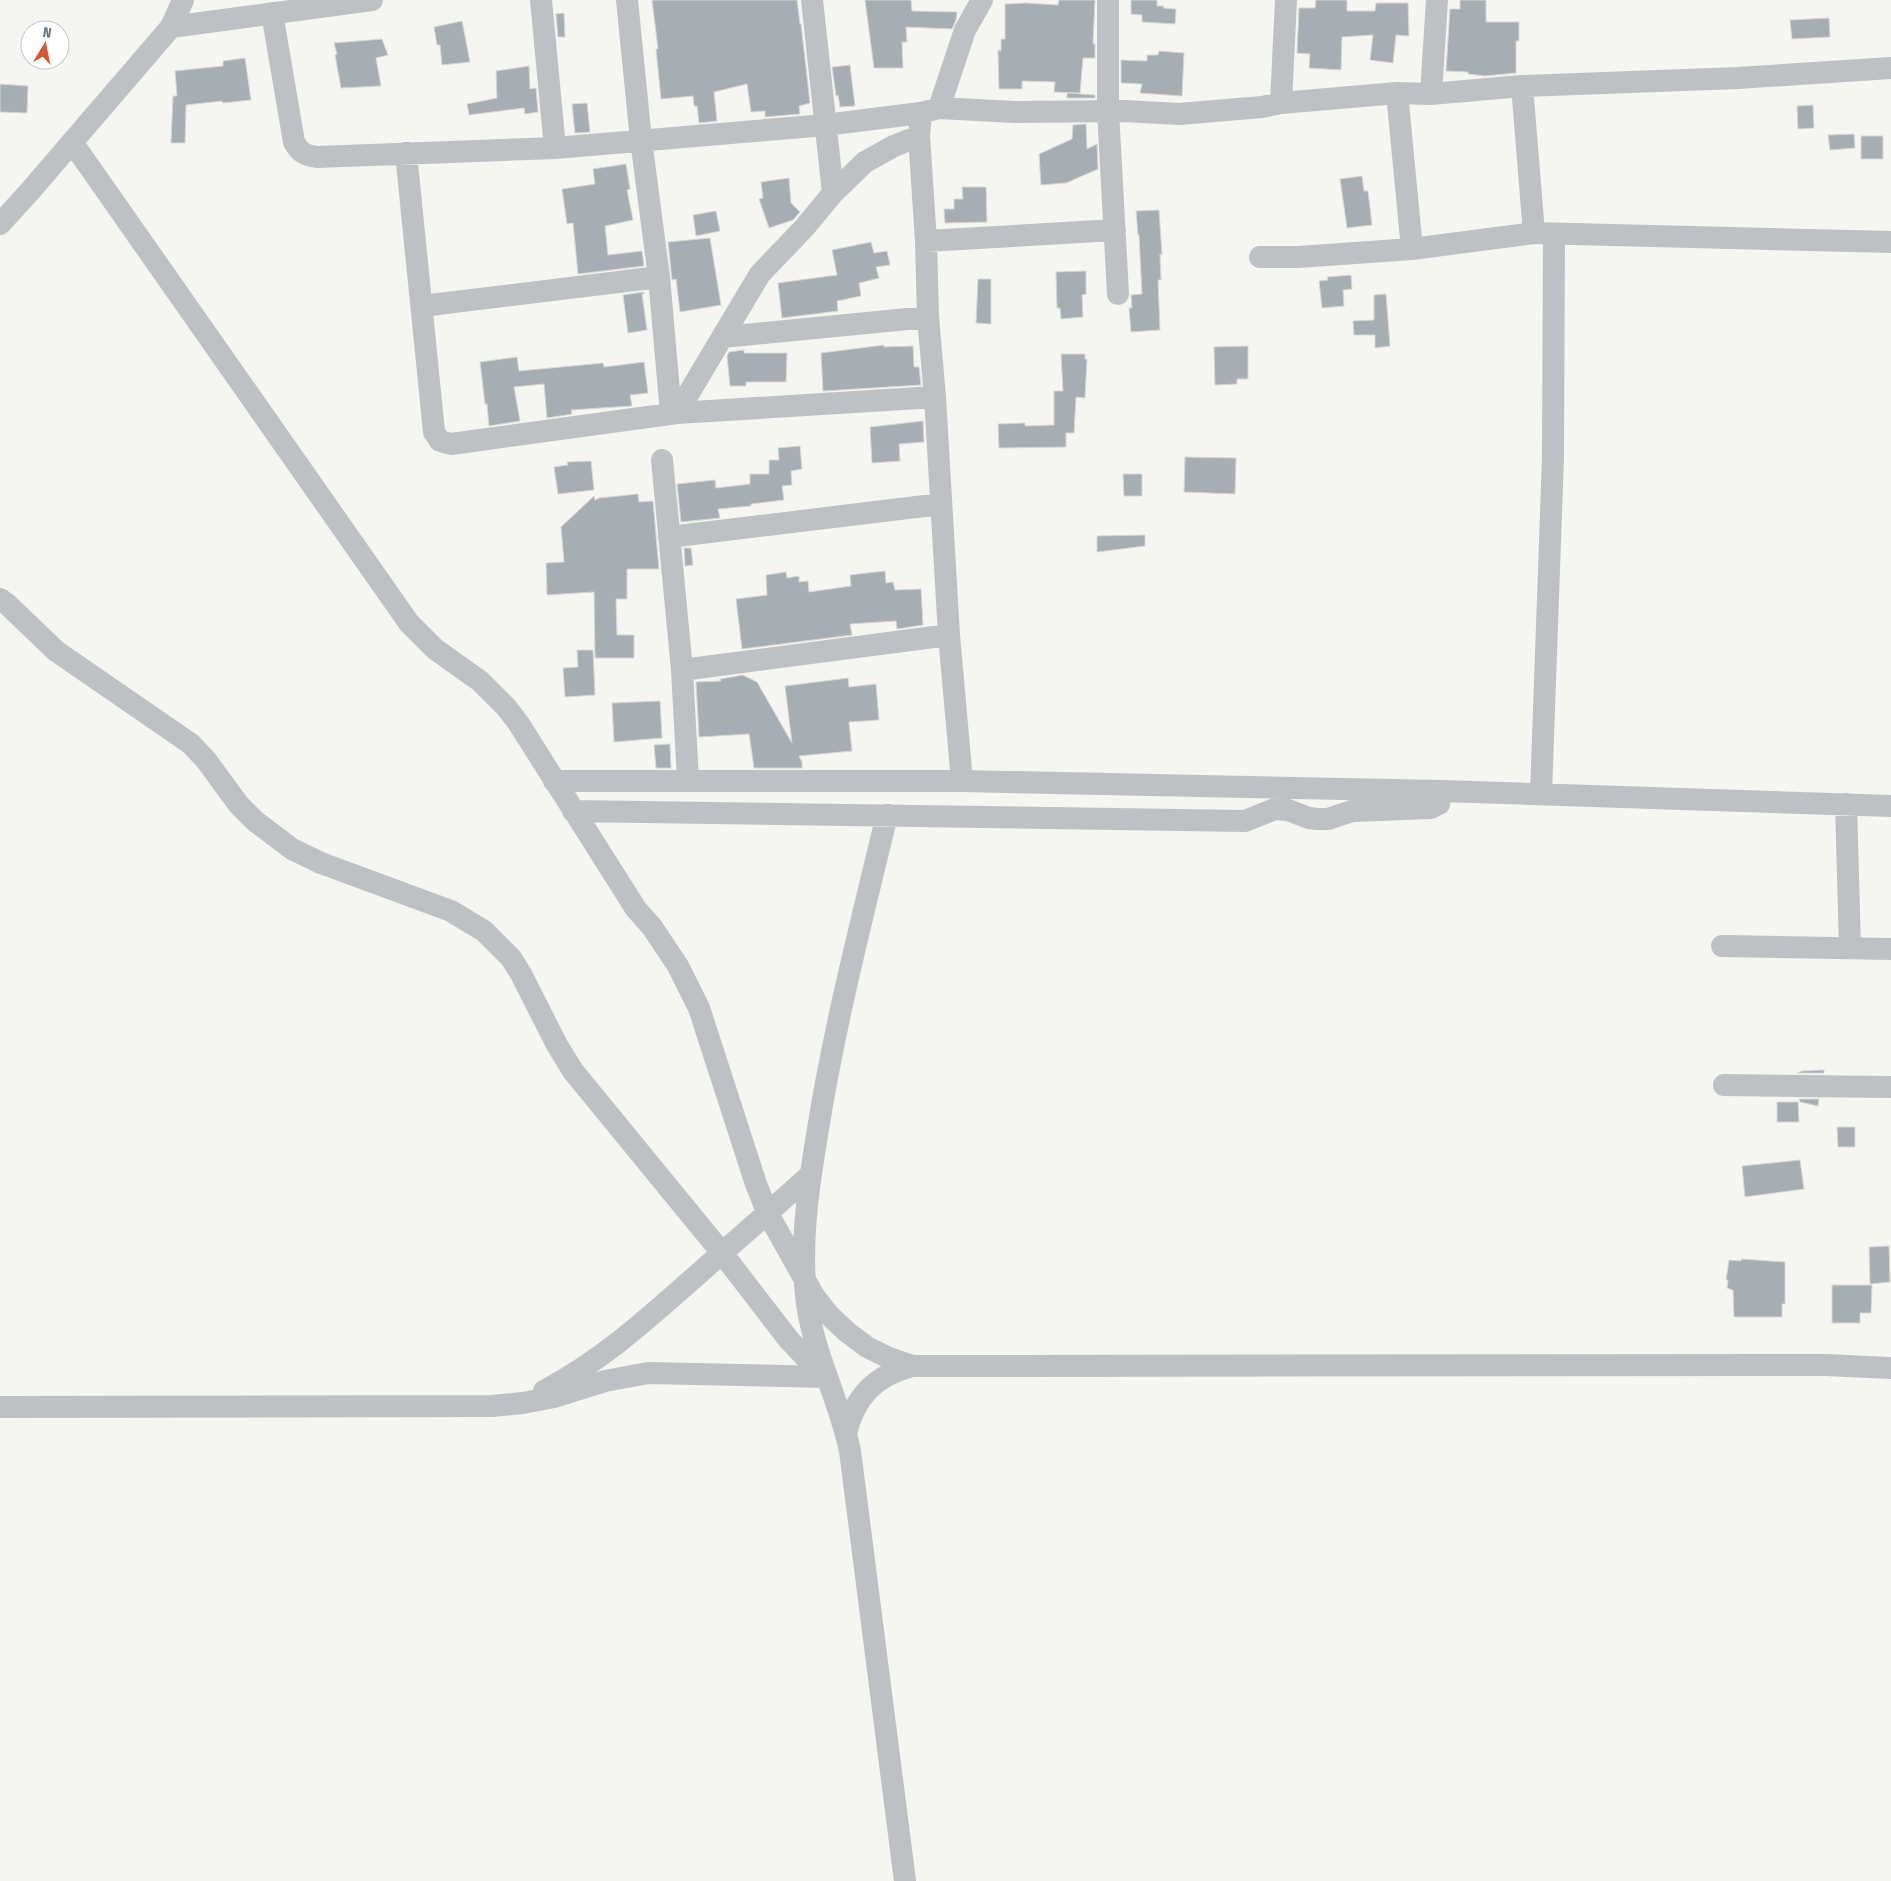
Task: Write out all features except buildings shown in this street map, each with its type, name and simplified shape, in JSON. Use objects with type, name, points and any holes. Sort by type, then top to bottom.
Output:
[{"type":"street","points":[[0,224],[172,27],[183,0]]},
{"type":"street","points":[[172,27],[372,0]]},
{"type":"street","points":[[541,0],[554,148]]},
{"type":"street","points":[[626,0],[674,414]]},
{"type":"street","points":[[812,0],[833,193]]},
{"type":"street","points":[[962,781],[949,635],[928,317],[926,241],[919,136],[965,30],[982,0]]},
{"type":"street","points":[[1108,0],[1108,111],[1118,294]]},
{"type":"street","points":[[1281,103],[1286,0]]},
{"type":"street","points":[[1431,94],[1437,0]]},
{"type":"street","points":[[272,13],[294,142],[299,152],[317,157],[554,148],[825,125],[930,110],[1014,112],[1108,111],[1179,114],[1397,93],[1431,94],[1522,86],[1738,78],[1891,68]]},
{"type":"street","points":[[1522,86],[1544,233],[1553,448],[1541,794]]},
{"type":"street","points":[[1397,93],[1412,249]]},
{"type":"street","points":[[674,414],[760,274],[805,227],[833,193],[865,162],[894,146],[919,136]]},
{"type":"street","points":[[72,142],[408,623],[435,649],[480,681],[506,706],[636,910],[666,946],[690,987],[706,1030],[756,1184],[768,1214],[814,1296],[829,1316],[847,1332],[874,1350],[912,1366]]},
{"type":"street","points":[[406,154],[434,432],[440,442],[451,444],[674,414],[934,397]]},
{"type":"street","points":[[926,241],[1115,230]]},
{"type":"street","points":[[1260,257],[1298,257],[1412,249],[1544,233],[1891,242]]},
{"type":"street","points":[[422,306],[659,277]]},
{"type":"street","points":[[723,337],[928,317]]},
{"type":"street","points":[[662,460],[682,670],[688,780]]},
{"type":"street","points":[[669,537],[941,504]]},
{"type":"street","points":[[0,599],[56,651],[191,744],[206,760],[239,805],[273,836],[292,849],[321,863],[451,911],[468,920],[498,944],[521,974],[553,1038],[573,1071],[722,1253],[789,1340],[810,1362],[825,1374]]},
{"type":"street","points":[[682,670],[949,635]]},
{"type":"street","points":[[554,781],[962,781],[1442,791],[1891,806]]},
{"type":"street","points":[[573,811],[1245,821],[1282,808],[1317,820],[1328,819],[1352,810],[1431,808],[1439,804],[1442,791]]},
{"type":"street","points":[[1846,804],[1850,948]]},
{"type":"street","points":[[887,815],[826,1078],[810,1175],[804,1245],[804,1278],[810,1322],[825,1374],[846,1434],[853,1474],[905,1881]]},
{"type":"street","points":[[1722,946],[1891,949]]},
{"type":"street","points":[[1724,1085],[1891,1087]]},
{"type":"street","points":[[524,1403],[559,1384],[604,1355],[623,1340],[810,1175]]},
{"type":"street","points":[[846,1434],[853,1410],[868,1389],[888,1374],[912,1366],[1826,1365],[1891,1368]]},
{"type":"street","points":[[0,1407],[492,1406],[524,1403],[554,1397],[627,1376],[648,1374],[825,1374]]}]
